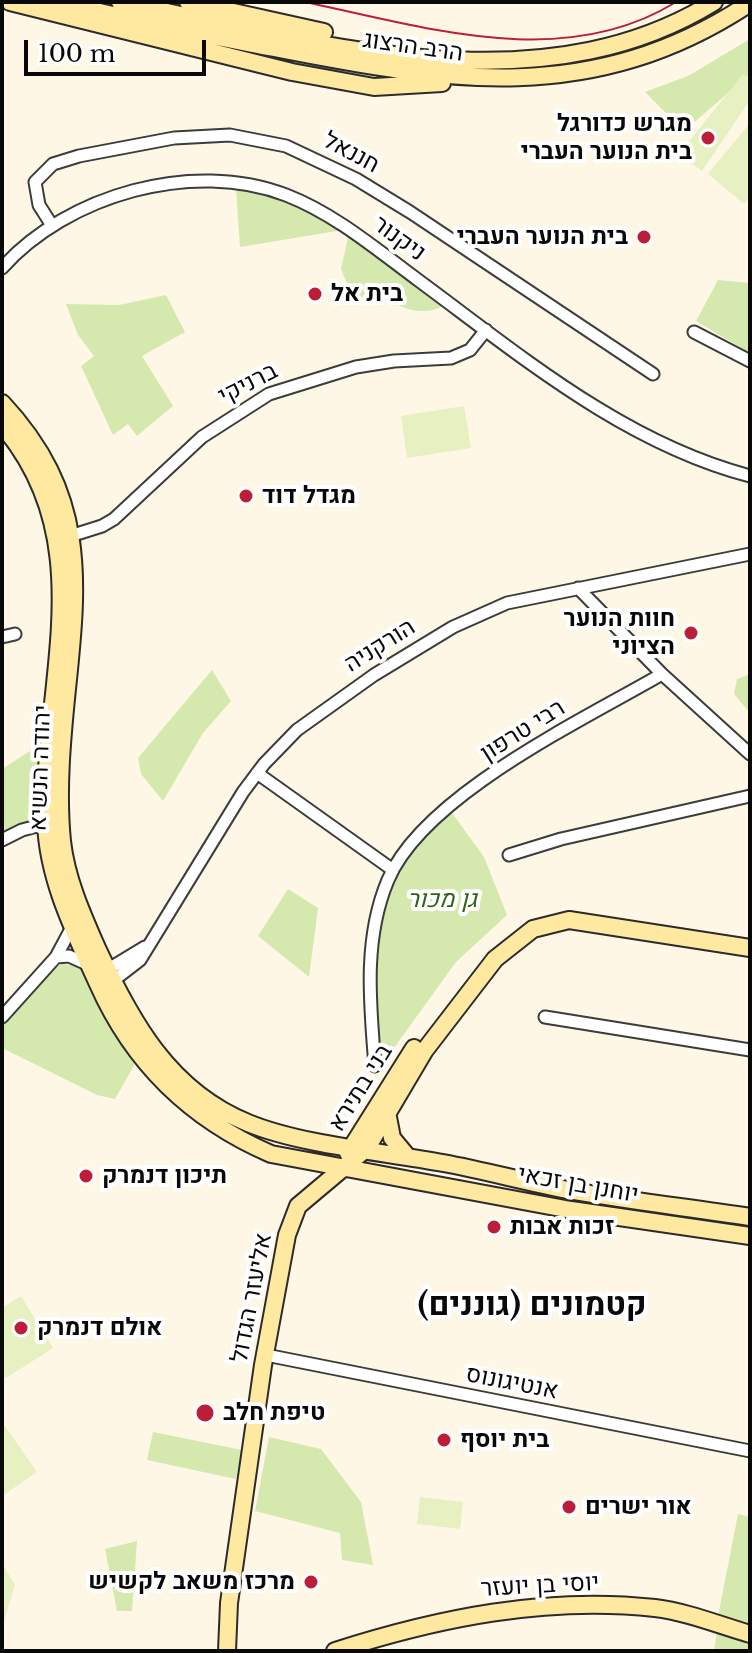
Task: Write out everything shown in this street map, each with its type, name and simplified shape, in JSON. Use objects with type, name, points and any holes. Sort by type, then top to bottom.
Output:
[{"type":"street","points":[[10,2],[220,57],[374,87],[473,79]]},
{"type":"street","name":"הרב הרצוג","points":[[60,2],[341,61],[473,79],[559,75],[631,60],[693,37],[750,3]]},
{"type":"street","name":"הרב הרצוג","points":[[120,2],[420,58],[492,62],[593,50],[660,30],[714,2]]},
{"type":"street","points":[[188,2],[369,42],[420,58]]},
{"type":"street","name":"חננאל","points":[[51,224],[39,205],[35,182],[40,173],[53,164],[174,138],[230,135],[259,139],[312,157],[364,184],[653,374]]},
{"type":"street","name":"ניקנור","points":[[2,268],[51,224],[133,192],[168,185],[223,182],[262,188],[319,209],[486,330],[641,435],[750,476]]},
{"type":"street","name":"ברניקי","points":[[66,538],[114,519],[202,437],[269,394],[356,367],[451,358],[470,350],[486,330]]},
{"type":"street","points":[[694,332],[750,361]]},
{"type":"street","name":"יהודה הנשיא","points":[[2,403],[7,428],[66,538],[48,734],[52,869],[72,927],[142,1037],[204,1098],[262,1128],[407,1156]]},
{"type":"street","name":"הורקניה","points":[[101,973],[135,965],[257,773],[297,730],[431,640],[507,603],[750,554]]},
{"type":"street","points":[[578,588],[662,674],[750,754]]},
{"type":"street","points":[[2,637],[15,634]]},
{"type":"street","name":"רבי טרפון","points":[[375,1066],[370,957],[381,900],[393,870],[416,836],[451,804],[498,771],[662,674]]},
{"type":"street","points":[[257,773],[393,870]]},
{"type":"street","points":[[509,855],[561,839],[750,796]]},
{"type":"street","points":[[2,840],[53,822]]},
{"type":"street","name":"יהודה הנשיא","points":[[53,822],[101,973],[131,1045],[187,1104],[246,1143],[301,1161],[344,1166]]},
{"type":"street","name":"בני בתירא","points":[[359,1147],[398,1071],[462,981],[497,942],[521,924],[552,914],[581,912],[750,937]]},
{"type":"street","name":"בני בתירא","points":[[344,1166],[387,1112],[473,983],[495,959],[533,929],[569,920],[750,948]]},
{"type":"street","points":[[2,1017],[56,957],[72,927]]},
{"type":"street","points":[[56,957],[74,957],[101,973]]},
{"type":"street","points":[[545,1017],[750,1050]]},
{"type":"street","points":[[387,1112],[392,1138],[407,1156]]},
{"type":"street","name":"יוחנן בן זכאי","points":[[407,1156],[573,1191],[750,1217]]},
{"type":"street","points":[[301,1161],[312,1180],[306,1197]]},
{"type":"street","name":"יוחנן בן זכאי","points":[[344,1166],[571,1210],[750,1236]]},
{"type":"street","name":"אליעזר הגדול","points":[[227,1651],[229,1603],[287,1235],[298,1206],[344,1166]]},
{"type":"street","name":"אנטיגונוס","points":[[266,1355],[750,1451]]},
{"type":"street","name":"יוסי בן יועזר","points":[[335,1651],[456,1616],[558,1607],[655,1608],[750,1634]]},
{"type":"green space","points":[[750,39],[750,74],[684,131],[645,92],[688,76]]},
{"type":"green space","name":"מגרש כדורגל בית הנוער העברי","points":[[743,74],[750,79],[750,100],[702,171],[679,154]]},
{"type":"green space","points":[[750,123],[750,197],[744,204],[708,174]]},
{"type":"green space","points":[[236,188],[292,204],[343,230],[240,247]]},
{"type":"green space","points":[[349,233],[444,305],[416,311],[401,307],[390,299],[355,303],[341,269]]},
{"type":"green space","points":[[718,280],[750,283],[750,353],[696,321]]},
{"type":"green space","points":[[166,295],[185,332],[142,356],[173,406],[137,436],[128,424],[113,435],[81,366],[94,356],[78,335],[66,304],[119,305]]},
{"type":"green space","points":[[464,406],[471,448],[407,458],[401,416]]},
{"type":"green space","points":[[212,670],[231,701],[203,733],[163,801],[141,774],[138,758]]},
{"type":"green space","points":[[750,674],[750,713],[734,694],[737,679]]},
{"type":"green space","points":[[41,744],[36,821],[4,831],[2,769]]},
{"type":"green space","name":"גן מכור","points":[[450,810],[484,857],[507,915],[456,962],[381,1066],[374,985],[378,931],[385,904],[407,855]]},
{"type":"green space","points":[[288,889],[318,908],[309,977],[258,936]]},
{"type":"green space","points":[[61,964],[75,965],[83,972],[135,1064],[115,1099],[97,1095],[2,1048],[2,1028],[15,1008]]},
{"type":"green space","name":"אולם דנמרק","points":[[21,1296],[53,1348],[6,1378],[2,1371],[2,1308]]},
{"type":"green space","points":[[2,1422],[37,1472],[2,1496]]},
{"type":"green space","points":[[153,1432],[242,1450],[236,1479],[147,1460]]},
{"type":"green space","points":[[269,1437],[321,1449],[361,1502],[373,1565],[342,1560],[340,1533],[255,1511]]},
{"type":"green space","points":[[420,1497],[463,1502],[460,1529],[417,1524]]},
{"type":"green space","points":[[738,1514],[750,1517],[750,1626],[718,1616]]},
{"type":"green space","points":[[137,1541],[132,1611],[117,1611],[105,1549]]},
{"type":"green space","points":[[2,1564],[15,1585],[2,1627]]},
{"type":"green space","points":[[717,1631],[750,1641],[750,1651],[714,1651]]},
{"type":"tram line","points":[[305,2],[445,31],[493,38],[541,39],[587,35],[633,23],[676,2]]},
{"type":"place","name":"מגרש כדורגל בית הנוער העברי","points":[[708,138]]},
{"type":"place","name":"בית הנוער העברי","points":[[644,237]]},
{"type":"place","name":"בית אל","points":[[315,294]]},
{"type":"place","name":"מגדל דוד","points":[[246,496]]},
{"type":"place","name":"חוות הנוער הציוני","points":[[691,633]]},
{"type":"place","name":"תיכון דנמרק","points":[[86,1176]]},
{"type":"place","name":"זכות אבות","points":[[494,1227]]},
{"type":"place","name":"אולם דנמרק","points":[[21,1328]]},
{"type":"place","name":"טיפת חלב","points":[[205,1413]]},
{"type":"place","name":"בית יוסף","points":[[444,1440]]},
{"type":"place","name":"אור ישרים","points":[[569,1507]]},
{"type":"place","name":"מרכז משאב לקשיש","points":[[311,1582]]},
{"type":"district","name":"קטמונים (גוננים)","points":[[532,1306]]}]
